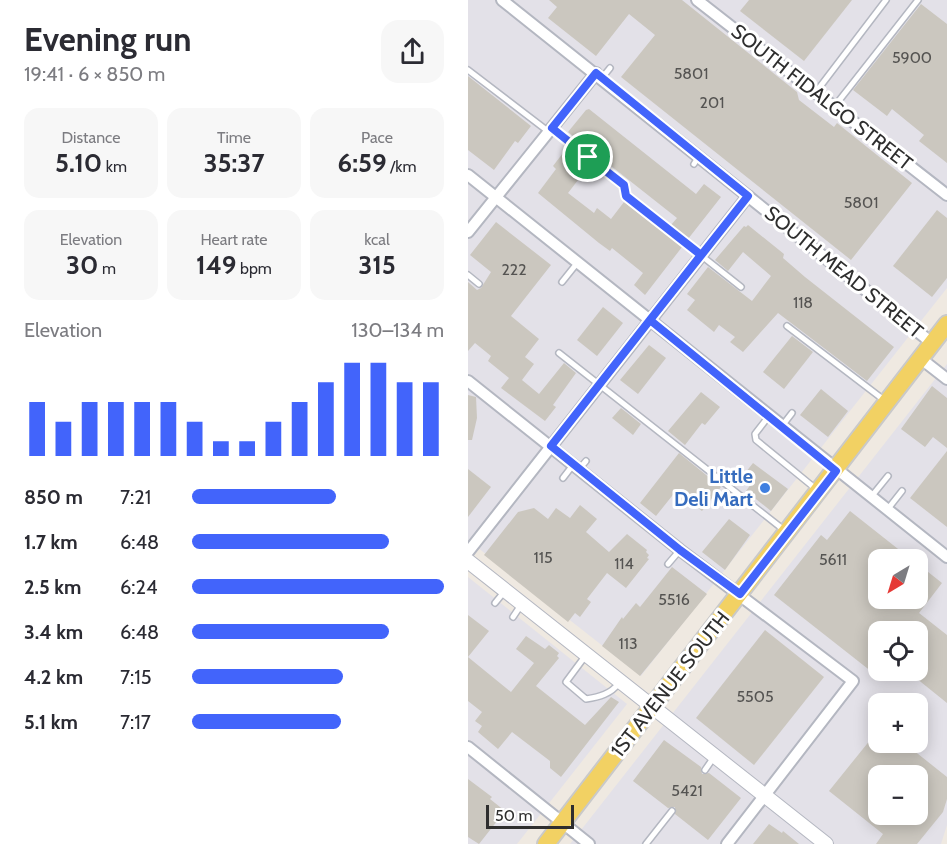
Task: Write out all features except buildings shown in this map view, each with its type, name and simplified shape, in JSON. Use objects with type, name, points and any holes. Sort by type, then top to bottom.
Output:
[{"type":"main road","name":"1ST AVENUE SOUTH","points":[[546,844],[836,471],[947,324]]},
{"type":"street","name":"SOUTH MEAD STREET","points":[[502,0],[599,76],[618,98],[696,160],[748,196],[932,343]]},
{"type":"street","name":"SOUTH FIDALGO STREET","points":[[698,0],[947,195]]},
{"type":"street","points":[[468,232],[551,130],[599,76]]},
{"type":"street","points":[[468,175],[836,471],[947,556]]},
{"type":"street","points":[[468,552],[748,196]]},
{"type":"street","name":"SOUTH MEAD STREET","points":[[920,358],[947,379]]},
{"type":"street","points":[[468,381],[551,446],[580,464],[680,550],[853,681],[727,844]]},
{"type":"street","points":[[468,561],[826,844]]},
{"type":"street","points":[[468,747],[589,844]]},
{"type":"lane","points":[[815,92],[886,0]]},
{"type":"lane","points":[[834,107],[918,0]]},
{"type":"lane","points":[[599,76],[610,68]]},
{"type":"lane","points":[[468,70],[624,185],[626,196],[741,287]]},
{"type":"lane","points":[[562,282],[578,262]]},
{"type":"lane","points":[[468,275],[479,284]]},
{"type":"lane","points":[[787,326],[887,403]]},
{"type":"lane","points":[[559,353],[787,533]]},
{"type":"lane","points":[[782,426],[792,413]]},
{"type":"lane","points":[[769,416],[755,434],[756,440],[819,492]]},
{"type":"lane","points":[[563,478],[580,464]]},
{"type":"lane","points":[[871,497],[888,476]]},
{"type":"lane","points":[[887,510],[902,491]]},
{"type":"lane","points":[[668,564],[680,550]]},
{"type":"lane","points":[[495,603],[505,590]]},
{"type":"lane","points":[[513,617],[522,604]]},
{"type":"lane","points":[[587,655],[566,682],[586,699],[598,698],[611,692],[620,682]]},
{"type":"lane","points":[[705,770],[716,756]]},
{"type":"lane","points":[[646,844],[672,812]]},
{"type":"shaded area","points":[[468,0],[947,0],[947,288],[641,676],[468,540]]},
{"type":"shaded area","points":[[947,364],[947,825],[941,844],[570,844]]},
{"type":"shaded area","points":[[468,577],[627,704],[517,844],[468,844]]},
{"type":"place","name":"Little Deli Mart","points":[[765,488]]},
{"type":"route","points":[[596,73],[748,196],[650,320],[836,471],[740,594],[718,580],[551,446],[701,255],[626,196],[624,185],[588,157],[552,128],[596,73]]}]
